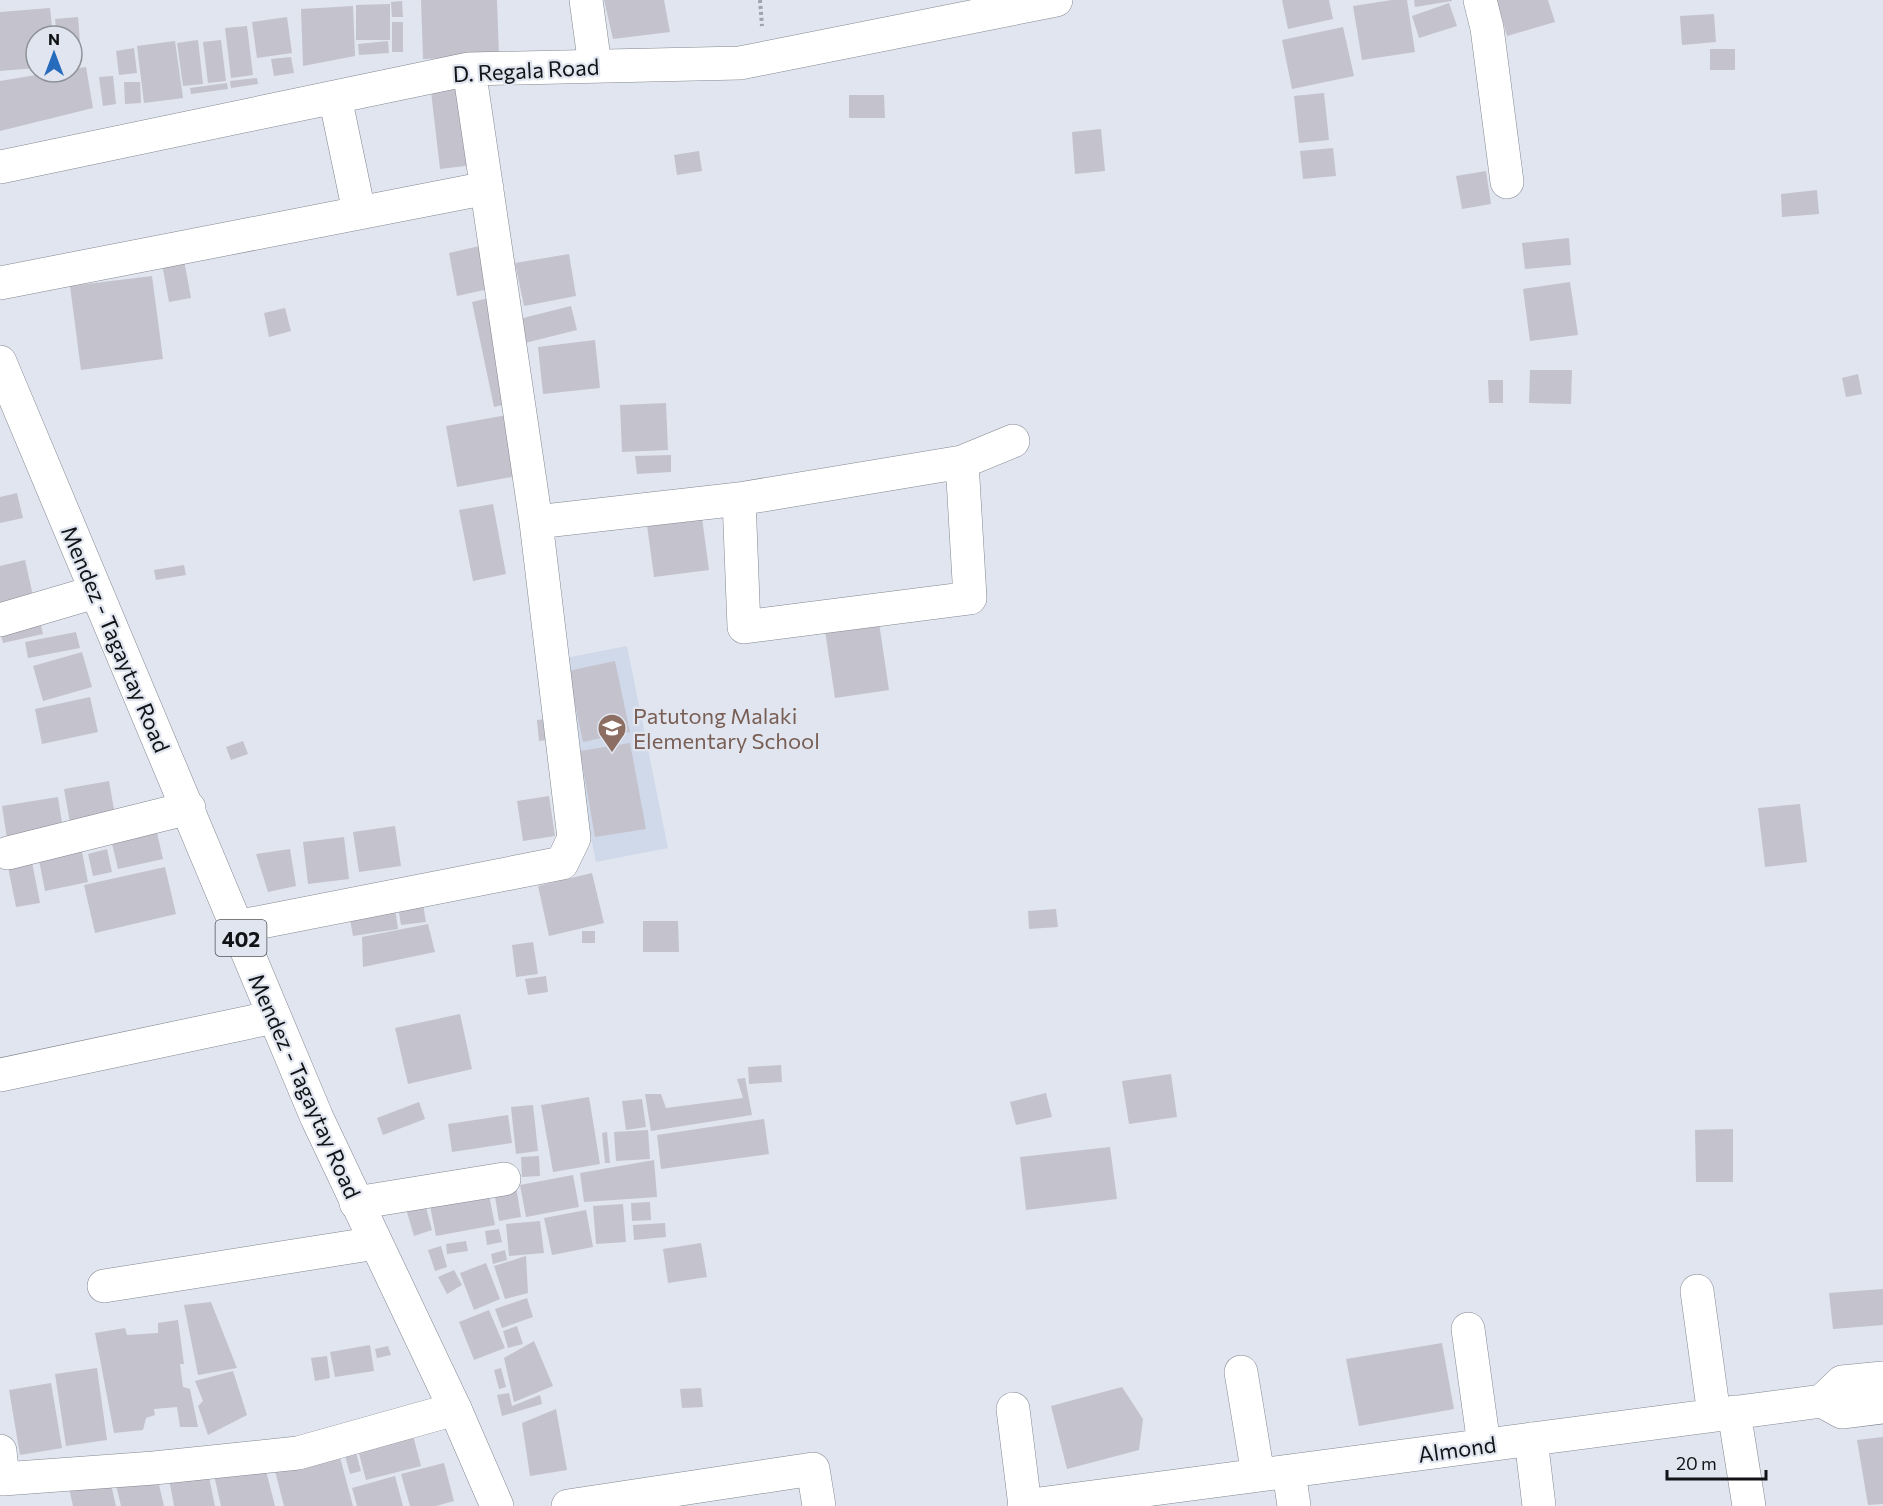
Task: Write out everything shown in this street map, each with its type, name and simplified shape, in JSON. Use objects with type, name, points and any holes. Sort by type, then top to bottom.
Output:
[{"type":"street","points":[[586,0],[595,66]]},
{"type":"street","name":"D. Regala Road","points":[[0,167],[469,69],[740,63],[1056,0]]},
{"type":"street","points":[[1480,0],[1487,28],[1507,182]]},
{"type":"street","points":[[236,927],[562,863],[574,838],[536,522],[469,69]]},
{"type":"street","points":[[335,97],[359,212]]},
{"type":"street","points":[[0,283],[487,188]]},
{"type":"street","name":"Mendez - Tagaytay Road","points":[[0,362],[95,592],[189,808],[274,1017],[357,1203],[455,1409],[497,1506]]},
{"type":"street","points":[[536,522],[739,499],[962,462],[1013,441]]},
{"type":"street","points":[[739,499],[744,627],[970,598],[962,462]]},
{"type":"street","points":[[0,620],[95,592]]},
{"type":"street","points":[[8,852],[189,808]]},
{"type":"street","points":[[0,1075],[274,1017]]},
{"type":"street","points":[[357,1203],[504,1179]]},
{"type":"street","points":[[104,1286],[376,1243]]},
{"type":"street","points":[[1696,1291],[1724,1414],[1749,1506]]},
{"type":"street","points":[[1468,1329],[1484,1445]]},
{"type":"street","points":[[1241,1372],[1274,1473],[1294,1506]]},
{"type":"street","points":[[1883,1378],[1842,1382],[1822,1401],[1842,1412],[1883,1407]]},
{"type":"street","name":"Almond","points":[[1039,1505],[1822,1401]]},
{"type":"street","points":[[1,1471],[153,1468],[297,1453],[455,1409]]},
{"type":"street","points":[[1013,1409],[1039,1505]]},
{"type":"street","points":[[1531,1439],[1539,1506]]},
{"type":"street","points":[[568,1506],[813,1469],[819,1506]]},
{"type":"shaded area","name":"Patutong Malaki Elementary School","points":[[627,646],[668,848],[596,862],[555,660]]},
{"type":"building","points":[[421,0],[497,0],[499,56],[423,59]]},
{"type":"building","points":[[604,0],[664,0],[670,32],[613,39]]},
{"type":"building","points":[[1282,0],[1329,0],[1333,19],[1288,29]]},
{"type":"building","points":[[1407,0],[1415,52],[1362,60],[1353,6]]},
{"type":"building","points":[[1414,0],[1452,0],[1452,1],[1415,7]]},
{"type":"building","points":[[1497,0],[1548,0],[1555,22],[1507,36]]},
{"type":"building","points":[[402,1],[403,17],[392,17],[391,2]]},
{"type":"building","points":[[1449,3],[1457,26],[1419,38],[1412,16]]},
{"type":"building","points":[[390,4],[390,40],[356,40],[356,5]]},
{"type":"building","points":[[353,6],[355,56],[303,66],[301,9]]},
{"type":"building","points":[[50,8],[52,24],[24,24],[24,69],[0,71],[0,12]]},
{"type":"building","points":[[1714,14],[1716,42],[1682,45],[1680,16]]},
{"type":"building","points":[[78,17],[79,24],[56,24],[55,19]]},
{"type":"building","points":[[287,17],[292,53],[257,58],[252,22]]},
{"type":"building","points":[[392,22],[403,22],[403,52],[392,52]]},
{"type":"building","points":[[247,26],[253,75],[231,78],[225,28]]},
{"type":"building","points":[[1343,27],[1354,76],[1292,89],[1282,40]]},
{"type":"building","points":[[198,40],[203,84],[183,86],[177,43]]},
{"type":"building","points":[[221,40],[226,81],[208,83],[203,42]]},
{"type":"building","points":[[175,41],[183,98],[144,103],[137,46]]},
{"type":"building","points":[[388,41],[389,53],[359,55],[358,44]]},
{"type":"building","points":[[134,48],[137,73],[119,75],[116,51]]},
{"type":"building","points":[[1710,49],[1735,49],[1735,70],[1710,70]]},
{"type":"building","points":[[291,57],[294,73],[274,76],[271,59]]},
{"type":"building","points":[[84,67],[86,67],[93,108],[0,131],[0,81],[24,77],[24,84],[84,84]]},
{"type":"building","points":[[113,76],[116,104],[103,106],[99,77]]},
{"type":"building","points":[[257,78],[258,84],[231,88],[230,81]]},
{"type":"building","points":[[463,79],[473,165],[440,169],[430,83]]},
{"type":"building","points":[[124,82],[140,82],[141,103],[125,104]]},
{"type":"building","points":[[227,83],[228,89],[191,94],[190,88]]},
{"type":"building","points":[[1324,93],[1329,140],[1299,143],[1294,96]]},
{"type":"building","points":[[849,95],[884,95],[885,118],[849,118]]},
{"type":"building","points":[[1101,129],[1105,171],[1075,174],[1072,132]]},
{"type":"building","points":[[1333,148],[1336,176],[1303,179],[1300,151]]},
{"type":"building","points":[[699,151],[702,171],[677,175],[674,155]]},
{"type":"building","points":[[1486,171],[1491,204],[1462,209],[1456,176]]},
{"type":"building","points":[[1817,190],[1819,214],[1782,217],[1781,194]]},
{"type":"building","points":[[1569,238],[1571,265],[1525,269],[1522,243]]},
{"type":"building","points":[[484,245],[493,288],[457,296],[449,253]]},
{"type":"building","points":[[182,249],[191,298],[169,302],[160,253]]},
{"type":"building","points":[[569,254],[576,296],[524,306],[515,263]]},
{"type":"building","points":[[152,276],[163,359],[81,370],[70,286]]},
{"type":"building","points":[[1570,282],[1578,335],[1530,341],[1523,289]]},
{"type":"building","points":[[489,298],[510,403],[494,407],[472,302]]},
{"type":"building","points":[[571,306],[577,330],[525,343],[519,319]]},
{"type":"building","points":[[285,308],[291,331],[269,337],[264,313]]},
{"type":"building","points":[[595,340],[600,388],[543,394],[538,347]]},
{"type":"building","points":[[1530,370],[1572,370],[1571,404],[1529,403]]},
{"type":"building","points":[[1858,374],[1862,394],[1846,397],[1842,378]]},
{"type":"building","points":[[1488,380],[1503,380],[1503,403],[1489,403]]},
{"type":"building","points":[[666,403],[668,450],[622,452],[620,405]]},
{"type":"building","points":[[507,415],[517,476],[457,487],[446,426]]},
{"type":"building","points":[[671,455],[671,472],[637,474],[635,456]]},
{"type":"building","points":[[17,493],[23,518],[0,523],[0,497]]},
{"type":"building","points":[[493,504],[506,574],[473,581],[459,510]]},
{"type":"building","points":[[702,518],[709,570],[654,577],[647,525]]},
{"type":"building","points":[[25,560],[33,596],[0,603],[0,566]]},
{"type":"building","points":[[184,565],[186,575],[156,580],[154,570]]},
{"type":"building","points":[[878,616],[889,690],[835,698],[824,624]]},
{"type":"building","points":[[39,617],[43,634],[3,643],[0,631]]},
{"type":"building","points":[[76,632],[80,648],[28,658],[25,642]]},
{"type":"building","points":[[82,652],[92,687],[43,701],[33,666]]},
{"type":"building","points":[[615,661],[630,732],[583,742],[568,671]]},
{"type":"building","points":[[90,697],[98,732],[42,744],[35,709]]},
{"type":"building","points":[[556,718],[558,739],[539,741],[537,720]]},
{"type":"building","points":[[243,741],[248,754],[231,760],[226,747]]},
{"type":"building","points":[[630,743],[646,829],[595,837],[580,751]]},
{"type":"building","points":[[109,781],[115,815],[70,823],[64,789]]},
{"type":"building","points":[[549,796],[555,836],[523,841],[517,801]]},
{"type":"building","points":[[58,797],[64,836],[8,845],[2,806]]},
{"type":"building","points":[[1800,804],[1807,862],[1765,867],[1758,808]]},
{"type":"building","points":[[155,824],[163,859],[118,869],[110,835]]},
{"type":"building","points":[[395,826],[401,866],[359,872],[353,832]]},
{"type":"building","points":[[344,837],[349,879],[308,884],[303,842]]},
{"type":"building","points":[[80,842],[88,882],[45,891],[37,850]]},
{"type":"building","points":[[107,849],[112,872],[93,876],[88,854]]},
{"type":"building","points":[[290,849],[296,886],[268,892],[256,854]]},
{"type":"building","points":[[32,862],[40,903],[16,907],[8,867]]},
{"type":"building","points":[[165,867],[176,914],[95,933],[84,885]]},
{"type":"building","points":[[592,873],[604,923],[549,936],[538,886]]},
{"type":"building","points":[[422,898],[426,922],[401,925],[397,901]]},
{"type":"building","points":[[394,901],[398,929],[353,936],[348,908]]},
{"type":"building","points":[[1056,909],[1058,927],[1029,929],[1028,911]]},
{"type":"building","points":[[643,921],[678,921],[679,952],[643,952]]},
{"type":"building","points":[[428,924],[435,952],[363,967],[362,937]]},
{"type":"building","points":[[582,931],[595,931],[595,943],[582,943]]},
{"type":"building","points":[[533,942],[538,974],[516,977],[512,945]]},
{"type":"building","points":[[546,976],[548,992],[528,995],[525,979]]},
{"type":"building","points":[[460,1014],[472,1069],[408,1084],[395,1028]]},
{"type":"building","points":[[781,1065],[782,1082],[749,1084],[748,1067]]},
{"type":"building","points":[[1171,1074],[1177,1117],[1129,1124],[1122,1081]]},
{"type":"building","points":[[745,1078],[752,1115],[651,1131],[645,1094],[661,1094],[666,1108],[743,1098],[737,1079]]},
{"type":"building","points":[[1046,1093],[1052,1117],[1016,1125],[1010,1102]]},
{"type":"building","points":[[589,1097],[600,1164],[553,1172],[541,1105]]},
{"type":"building","points":[[642,1099],[646,1127],[626,1130],[622,1101]]},
{"type":"building","points":[[419,1102],[425,1119],[383,1135],[377,1118]]},
{"type":"building","points":[[533,1105],[538,1151],[516,1154],[511,1107]]},
{"type":"building","points":[[508,1115],[512,1143],[452,1152],[448,1124]]},
{"type":"building","points":[[764,1119],[769,1154],[661,1169],[657,1135]]},
{"type":"building","points":[[1733,1129],[1733,1182],[1696,1182],[1695,1130]]},
{"type":"building","points":[[648,1130],[650,1159],[616,1161],[614,1132]]},
{"type":"building","points":[[607,1132],[610,1163],[605,1163],[602,1133]]},
{"type":"building","points":[[1110,1147],[1117,1199],[1026,1210],[1020,1157]]},
{"type":"building","points":[[539,1156],[540,1176],[522,1177],[521,1157]]},
{"type":"building","points":[[654,1160],[657,1197],[584,1202],[580,1173]]},
{"type":"building","points":[[573,1175],[579,1207],[526,1217],[520,1185]]},
{"type":"building","points":[[516,1186],[521,1217],[499,1221],[494,1190]]},
{"type":"building","points":[[488,1190],[495,1225],[436,1236],[429,1201]]},
{"type":"building","points":[[650,1202],[651,1220],[632,1221],[631,1203]]},
{"type":"building","points":[[425,1204],[432,1230],[414,1236],[406,1209]]},
{"type":"building","points":[[623,1204],[626,1242],[596,1244],[593,1206]]},
{"type":"building","points":[[586,1210],[593,1247],[552,1255],[544,1218]]},
{"type":"building","points":[[540,1221],[544,1253],[509,1256],[506,1224]]},
{"type":"building","points":[[665,1223],[666,1237],[634,1240],[633,1225]]},
{"type":"building","points":[[499,1229],[502,1242],[487,1245],[485,1231]]},
{"type":"building","points":[[466,1241],[468,1251],[447,1254],[446,1244]]},
{"type":"building","points":[[701,1243],[707,1277],[668,1283],[663,1249]]},
{"type":"building","points":[[441,1246],[447,1267],[435,1271],[428,1250]]},
{"type":"building","points":[[505,1250],[507,1260],[493,1264],[491,1254]]},
{"type":"building","points":[[526,1256],[528,1293],[505,1299],[494,1266]]},
{"type":"building","points":[[486,1263],[500,1299],[474,1310],[460,1273]]},
{"type":"building","points":[[454,1270],[462,1285],[447,1294],[438,1277]]},
{"type":"building","points":[[1883,1289],[1883,1325],[1833,1329],[1829,1293]]},
{"type":"building","points":[[527,1298],[533,1317],[502,1328],[495,1309]]},
{"type":"building","points":[[211,1302],[237,1368],[198,1375],[184,1305]]},
{"type":"building","points":[[489,1310],[505,1348],[474,1360],[459,1322]]},
{"type":"building","points":[[178,1320],[184,1364],[180,1364],[183,1387],[190,1389],[198,1427],[180,1427],[177,1407],[154,1409],[155,1415],[146,1418],[143,1430],[114,1433],[95,1333],[125,1328],[127,1335],[158,1333],[158,1323]]},
{"type":"building","points":[[517,1326],[523,1344],[508,1348],[503,1331]]},
{"type":"building","points":[[534,1341],[553,1386],[514,1402],[504,1358]]},
{"type":"building","points":[[1442,1343],[1454,1409],[1359,1426],[1346,1359]]},
{"type":"building","points":[[370,1345],[374,1371],[335,1377],[330,1352]]},
{"type":"building","points":[[388,1346],[391,1355],[377,1358],[375,1349]]},
{"type":"building","points":[[327,1356],[330,1378],[315,1381],[311,1358]]},
{"type":"building","points":[[97,1368],[107,1440],[66,1446],[55,1374]]},
{"type":"building","points":[[501,1368],[506,1387],[499,1389],[494,1370]]},
{"type":"building","points":[[233,1371],[247,1415],[208,1435],[198,1406],[203,1401],[195,1381]]},
{"type":"building","points":[[51,1383],[62,1448],[20,1455],[9,1390]]},
{"type":"building","points":[[1122,1387],[1143,1419],[1139,1450],[1067,1469],[1051,1406]]},
{"type":"building","points":[[701,1388],[703,1407],[682,1408],[680,1389]]},
{"type":"building","points":[[509,1393],[512,1406],[540,1395],[542,1404],[502,1416],[497,1395]]},
{"type":"building","points":[[556,1409],[567,1470],[530,1476],[522,1423]]},
{"type":"building","points":[[410,1424],[421,1466],[366,1480],[355,1438]]},
{"type":"building","points":[[1883,1437],[1883,1504],[1868,1505],[1857,1440]]},
{"type":"building","points":[[355,1449],[361,1471],[350,1474],[344,1452]]},
{"type":"building","points":[[338,1450],[353,1506],[284,1506],[274,1467]]},
{"type":"building","points":[[264,1463],[275,1506],[221,1506],[212,1466]]},
{"type":"building","points":[[444,1463],[454,1501],[436,1506],[410,1506],[401,1474]]},
{"type":"building","points":[[156,1472],[164,1506],[121,1506],[115,1481]]},
{"type":"building","points":[[208,1472],[215,1506],[174,1506],[169,1479]]},
{"type":"building","points":[[395,1476],[403,1506],[357,1506],[352,1488]]},
{"type":"building","points":[[110,1480],[116,1506],[73,1506],[69,1488]]},
{"type":"place","name":"Patutong Malaki Elementary School","points":[[612,754]]}]
